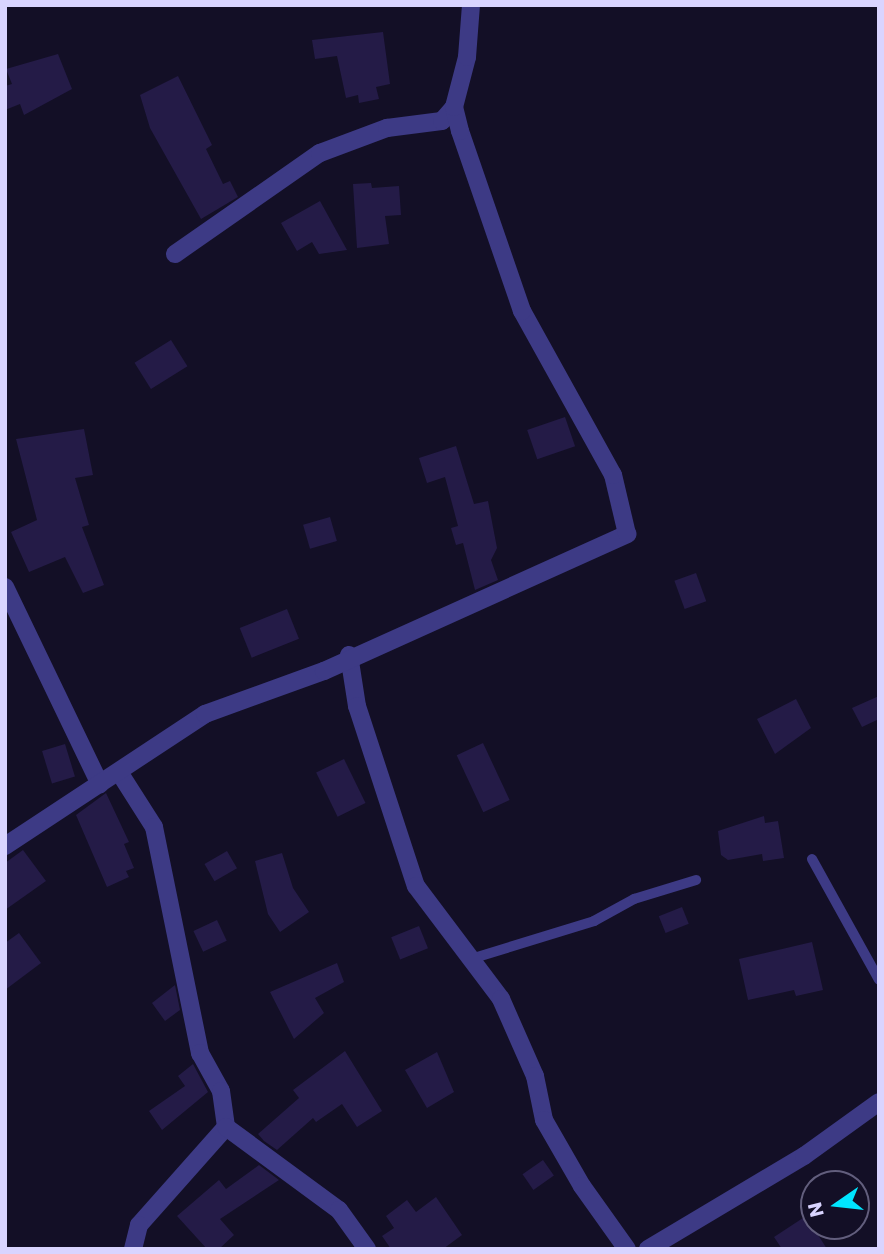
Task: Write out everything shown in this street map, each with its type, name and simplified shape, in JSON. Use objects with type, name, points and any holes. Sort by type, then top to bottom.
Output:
[{"type":"street","points":[[175,254],[320,153],[387,128],[442,121],[454,107],[467,57],[471,5]]},
{"type":"street","points":[[5,846],[205,714],[324,671],[349,655],[612,546],[627,534],[613,475],[522,311],[454,107]]},
{"type":"street","points":[[5,587],[100,784]]},
{"type":"street","points":[[349,655],[357,706],[416,886],[474,958],[501,999],[535,1076],[544,1119],[582,1186],[627,1249]]},
{"type":"street","points":[[119,772],[154,827],[200,1053],[221,1091],[226,1127],[339,1210],[367,1249]]},
{"type":"street","points":[[648,1249],[804,1156],[879,1102]]},
{"type":"street","points":[[133,1249],[139,1225],[226,1127]]},
{"type":"lane","points":[[813,859],[879,980]]},
{"type":"lane","points":[[474,958],[594,921],[634,899],[696,880]]},
{"type":"building","points":[[383,32],[390,84],[376,87],[379,99],[359,103],[358,95],[346,98],[337,56],[315,59],[312,40]]},
{"type":"building","points":[[58,54],[72,89],[24,115],[20,104],[5,110],[5,86],[12,84],[6,69]]},
{"type":"building","points":[[178,76],[212,145],[206,149],[223,184],[230,181],[238,197],[201,219],[150,128],[140,95]]},
{"type":"building","points":[[371,183],[372,188],[399,186],[401,215],[385,216],[389,244],[357,248],[353,184]]},
{"type":"building","points":[[320,201],[347,250],[319,254],[312,242],[297,251],[281,223]]},
{"type":"building","points":[[171,340],[187,366],[151,389],[135,363]]},
{"type":"building","points":[[565,417],[575,446],[537,459],[527,430]]},
{"type":"building","points":[[84,429],[93,475],[75,478],[89,525],[82,527],[104,585],[83,593],[65,557],[29,572],[11,532],[37,520],[16,439]]},
{"type":"building","points":[[456,446],[474,504],[488,501],[497,548],[491,560],[498,580],[475,590],[463,543],[456,545],[451,528],[458,526],[445,477],[427,483],[419,458]]},
{"type":"building","points":[[330,517],[337,541],[310,549],[303,525]]},
{"type":"building","points":[[696,573],[706,601],[685,609],[674,581]]},
{"type":"building","points":[[287,609],[299,639],[252,658],[240,628]]},
{"type":"building","points":[[879,696],[879,719],[862,727],[852,708]]},
{"type":"building","points":[[796,699],[811,728],[775,754],[757,719]]},
{"type":"building","points":[[483,743],[510,800],[483,812],[457,755]]},
{"type":"building","points":[[65,744],[75,777],[52,784],[42,751]]},
{"type":"building","points":[[344,759],[365,803],[338,817],[316,773]]},
{"type":"building","points":[[106,793],[129,842],[124,844],[134,868],[126,871],[129,877],[107,887],[76,815]]},
{"type":"building","points":[[764,816],[765,823],[778,821],[784,858],[763,861],[762,854],[728,860],[721,855],[718,831]]},
{"type":"building","points":[[23,850],[46,881],[5,910],[5,863]]},
{"type":"building","points":[[227,851],[237,868],[214,881],[204,864]]},
{"type":"building","points":[[282,853],[293,888],[309,912],[280,932],[268,914],[255,861]]},
{"type":"building","points":[[682,907],[689,924],[666,933],[659,916]]},
{"type":"building","points":[[217,920],[227,941],[203,952],[193,931]]},
{"type":"building","points":[[419,926],[428,948],[400,959],[391,937]]},
{"type":"building","points":[[19,933],[41,963],[5,990],[5,943]]},
{"type":"building","points":[[812,942],[823,990],[796,996],[794,990],[748,1000],[739,959]]},
{"type":"building","points":[[337,963],[344,982],[315,998],[324,1013],[294,1039],[270,992]]},
{"type":"building","points":[[175,985],[180,1010],[165,1021],[152,1003]]},
{"type":"building","points":[[345,1051],[382,1111],[357,1127],[342,1104],[316,1122],[313,1118],[277,1150],[264,1141],[258,1134],[299,1098],[293,1090]]},
{"type":"building","points":[[437,1052],[454,1092],[427,1108],[405,1070]]},
{"type":"building","points":[[193,1064],[208,1092],[162,1130],[149,1111],[185,1086],[178,1076]]},
{"type":"building","points":[[543,1160],[554,1176],[533,1190],[523,1174]]},
{"type":"building","points":[[259,1165],[279,1180],[220,1219],[234,1235],[219,1249],[207,1249],[177,1216],[219,1180],[226,1189]]},
{"type":"building","points":[[436,1197],[462,1235],[443,1249],[391,1249],[382,1236],[394,1228],[386,1216],[407,1200],[416,1212]]},
{"type":"building","points":[[800,1220],[800,1240],[821,1240],[827,1249],[782,1249],[774,1237]]}]
